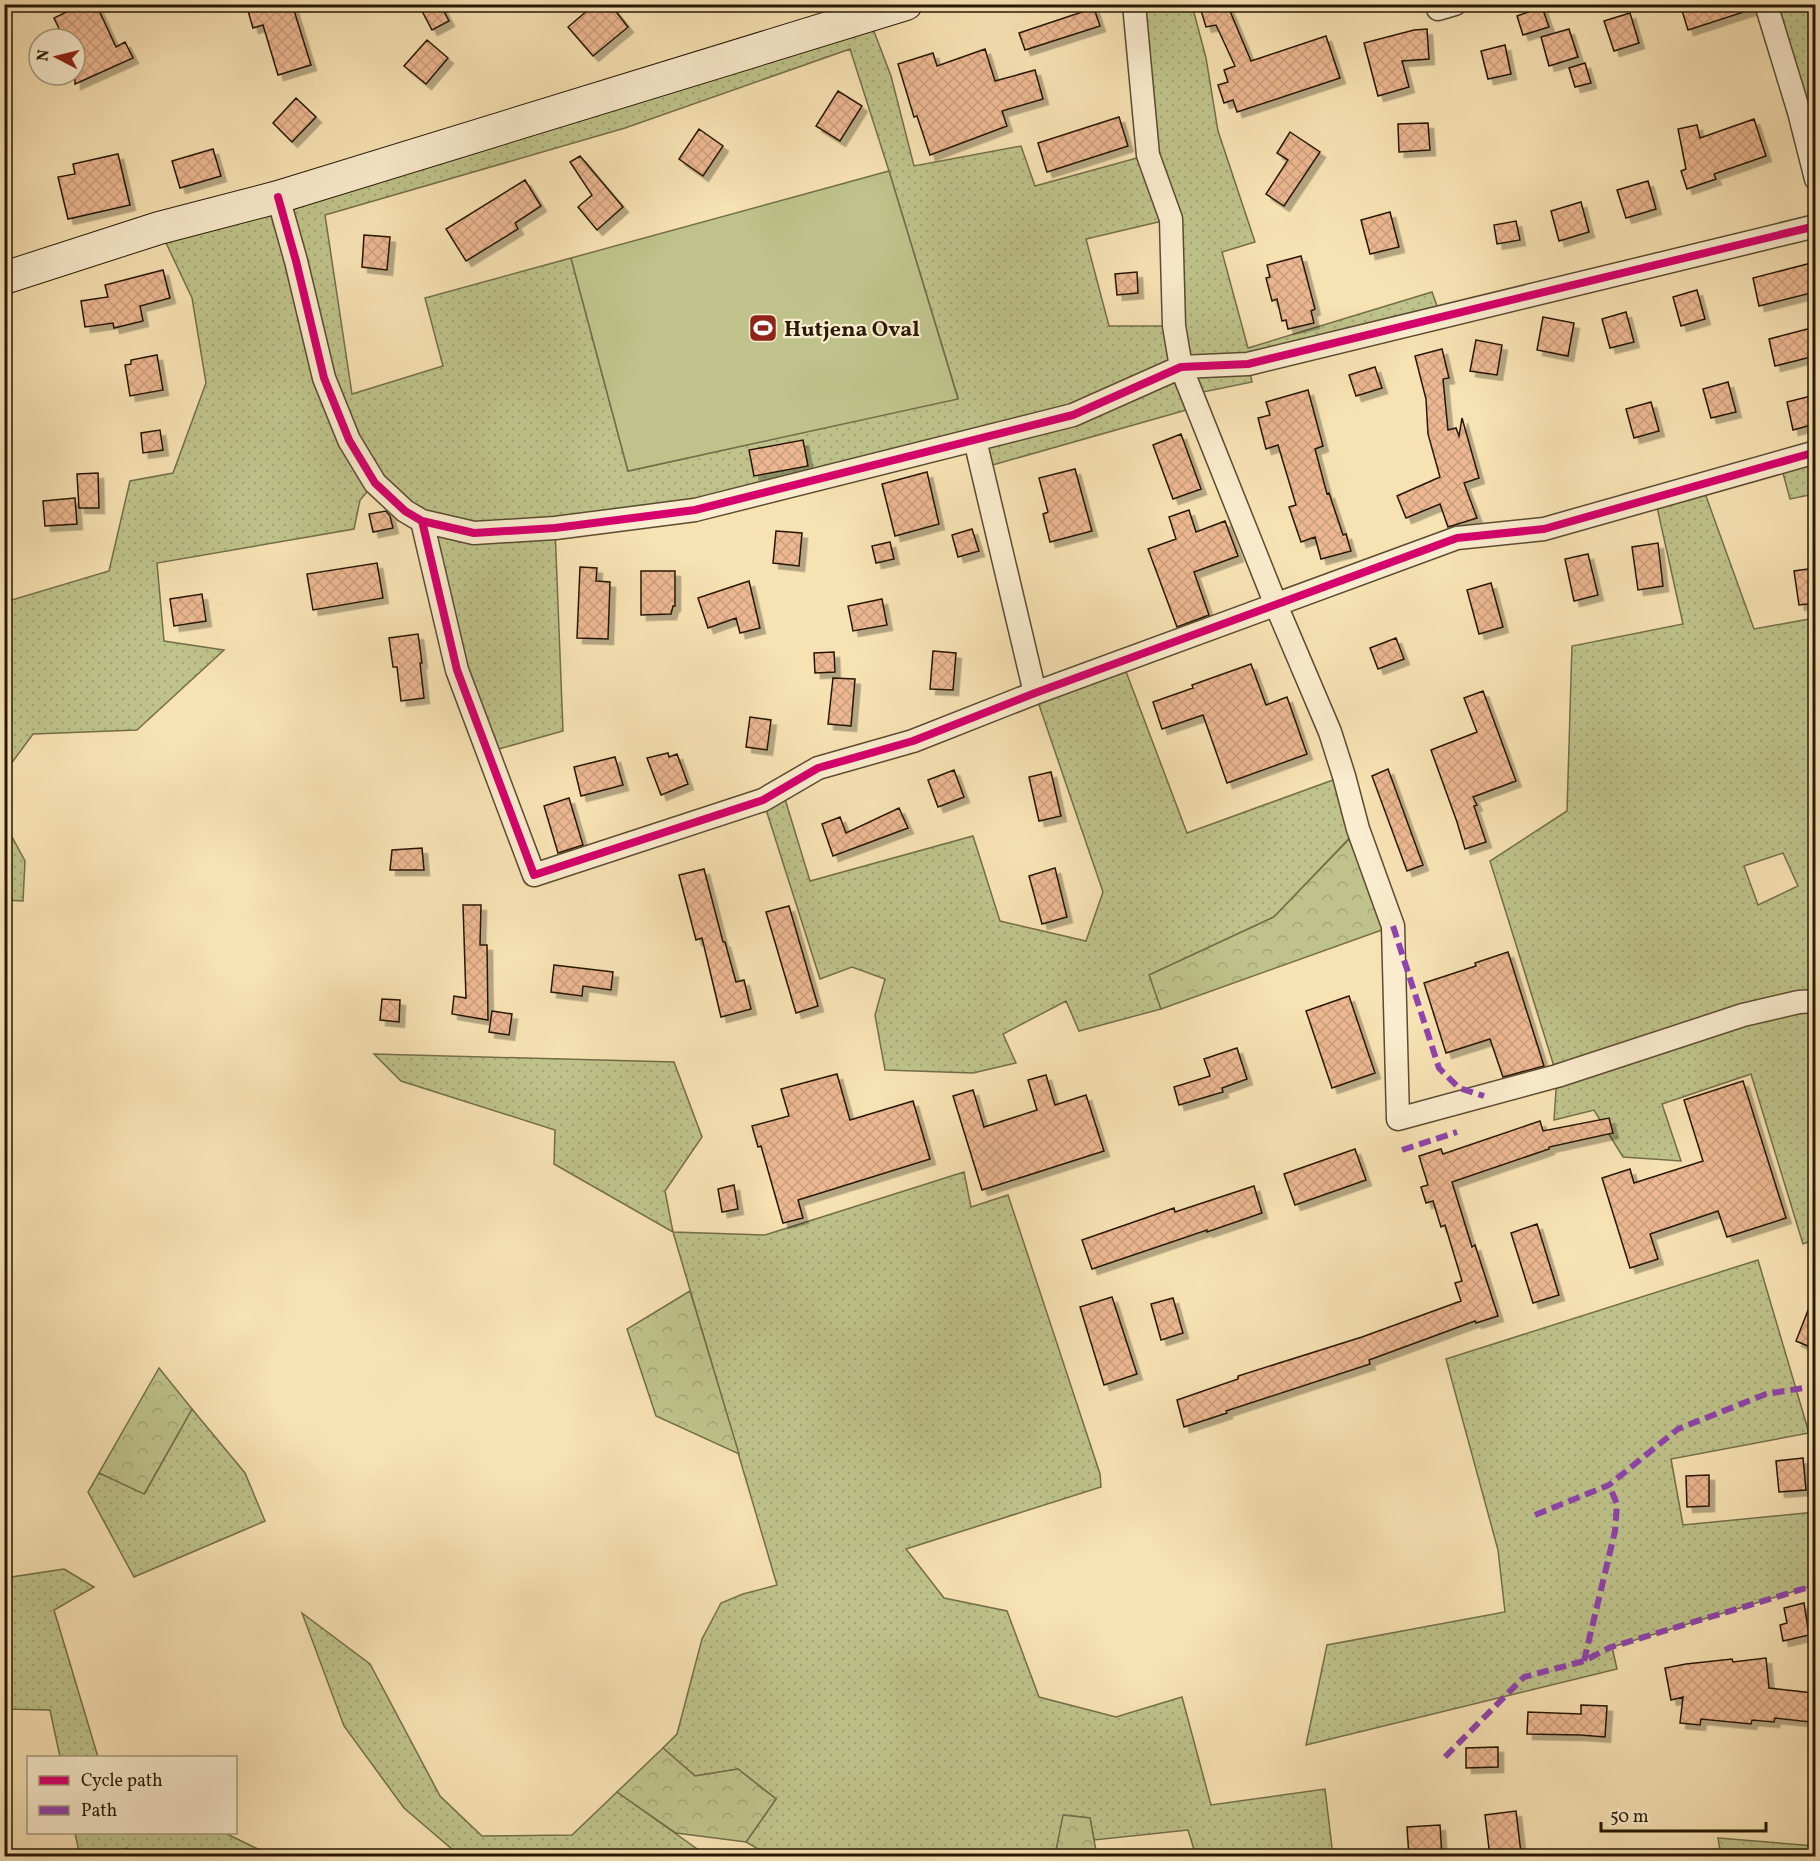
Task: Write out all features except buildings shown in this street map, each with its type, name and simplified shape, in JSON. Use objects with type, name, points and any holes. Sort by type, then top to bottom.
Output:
[{"type":"main road","points":[[4,278],[159,228],[278,197],[906,4]]},
{"type":"street","points":[[1134,4],[1148,155],[1172,219],[1174,326],[1181,367],[1329,732],[1344,776],[1358,830],[1393,926],[1398,1119],[1557,1076],[1743,1015],[1799,1002],[1815,1001]]},
{"type":"street","points":[[1766,4],[1799,112],[1815,179]]},
{"type":"street","points":[[278,197],[324,378],[349,440],[375,483],[405,511],[422,521],[474,533],[555,528],[694,510],[1073,415],[1181,367],[1248,364],[1815,225]]},
{"type":"street","points":[[975,440],[1035,693]]},
{"type":"street","points":[[422,521],[457,670],[534,875],[763,800],[818,768],[914,741],[1035,693],[1457,538],[1544,529],[1815,452]]},
{"type":"green space","points":[[1134,5],[1192,5],[1206,58],[1218,131],[1255,242],[1222,252],[1248,348],[1432,292],[1441,317],[1248,364],[1252,382],[1193,394],[1197,407],[982,468],[975,440],[555,528],[563,731],[488,752],[422,521],[375,483],[360,500],[354,529],[157,563],[164,641],[224,650],[137,730],[33,734],[5,772],[5,602],[109,571],[130,481],[173,473],[206,383],[192,298],[159,228],[868,16],[891,76],[914,166],[1021,146],[1035,186],[1148,155]],"holes":[[[850,49],[958,398],[628,471],[571,258],[425,298],[443,366],[352,394],[325,215],[625,128]],[[1171,219],[1174,326],[1109,326],[1086,239]]]},
{"type":"green space","points":[[1766,5],[1815,5],[1815,179]]},
{"type":"green space","name":"Hutjena Oval","points":[[889,171],[958,399],[628,471],[571,258]]},
{"type":"green space","points":[[1815,452],[1815,494],[1790,499],[1780,462]]},
{"type":"green space","points":[[1702,485],[1754,629],[1815,618],[1815,1239],[1803,1244],[1751,1074],[1662,1104],[1681,1161],[1623,1157],[1594,1110],[1554,1120],[1557,1076],[1490,861],[1567,811],[1572,646],[1683,624],[1655,498]],"holes":[[[1783,853],[1798,886],[1758,905],[1744,866]]]},
{"type":"green space","points":[[1122,661],[1187,833],[1344,776],[1358,829],[1274,917],[1150,975],[1161,1009],[1079,1031],[1066,1001],[1003,1034],[1016,1063],[973,1073],[885,1070],[875,1015],[885,979],[852,967],[820,979],[763,800],[782,789],[810,881],[973,836],[1000,921],[1086,941],[1103,892],[1035,693]]},
{"type":"green space","points":[[4,822],[25,861],[23,901],[5,900]]},
{"type":"green space","points":[[1358,830],[1393,926],[1161,1009],[1149,975],[1274,917]]},
{"type":"green space","points":[[374,1054],[674,1062],[702,1137],[665,1191],[673,1232],[554,1164],[555,1130],[401,1081]]},
{"type":"green space","points":[[964,1172],[971,1207],[1008,1195],[1100,1474],[1101,1487],[906,1549],[944,1598],[1007,1611],[1039,1697],[1116,1717],[1182,1697],[1211,1805],[1325,1789],[1333,1856],[1196,1856],[1188,1830],[1094,1840],[1090,1818],[1064,1815],[1055,1856],[770,1856],[746,1842],[776,1799],[738,1769],[695,1776],[663,1748],[677,1734],[702,1639],[721,1603],[743,1594],[777,1585],[673,1232],[765,1235]]},
{"type":"green space","points":[[1758,1260],[1809,1433],[1671,1459],[1683,1525],[1815,1512],[1815,1585],[1612,1647],[1617,1669],[1306,1745],[1327,1645],[1505,1612],[1498,1550],[1446,1359]]},
{"type":"green space","points":[[690,1291],[739,1454],[656,1416],[627,1329]]},
{"type":"green space","points":[[159,1368],[192,1409],[144,1494],[99,1473]]},
{"type":"green space","points":[[192,1409],[245,1473],[265,1521],[134,1577],[88,1492],[99,1473],[145,1493]]},
{"type":"green space","points":[[64,1569],[94,1587],[54,1610],[98,1756],[60,1756],[50,1710],[5,1709],[5,1578]]},
{"type":"green space","points":[[302,1613],[370,1664],[440,1796],[482,1836],[572,1835],[617,1792],[707,1856],[460,1856],[404,1808],[344,1726]]},
{"type":"green space","points":[[663,1748],[695,1776],[738,1769],[776,1799],[746,1842],[676,1833],[617,1792]]},
{"type":"green space","points":[[1063,1815],[1090,1818],[1097,1856],[1055,1856]]},
{"type":"green space","points":[[75,1834],[227,1834],[270,1855],[137,1856],[127,1848],[107,1856],[80,1856]]},
{"type":"green space","points":[[1718,1838],[1815,1846],[1815,1856],[1721,1856]]},
{"type":"marked path","points":[[1393,926],[1439,1068],[1459,1088],[1484,1096]]},
{"type":"marked path","points":[[1402,1150],[1457,1132]]},
{"type":"marked path","points":[[1535,1515],[1609,1485],[1678,1429],[1766,1394],[1816,1386]]},
{"type":"marked path","points":[[1584,1661],[1615,1531],[1617,1504],[1609,1485]]},
{"type":"marked path","points":[[1445,1757],[1524,1677],[1584,1661],[1611,1647],[1816,1585]]},
{"type":"cycle path","points":[[278,197],[324,378],[349,440],[375,483],[405,511],[422,521],[474,533],[555,528],[695,510],[1073,415],[1181,367],[1248,364],[1816,226]]},
{"type":"cycle path","points":[[422,521],[457,670],[534,875],[763,800],[818,768],[913,741],[1035,693],[1457,538],[1544,529],[1816,452]]},
{"type":"place","name":"Hutjena Oval","points":[[763,328]]}]
